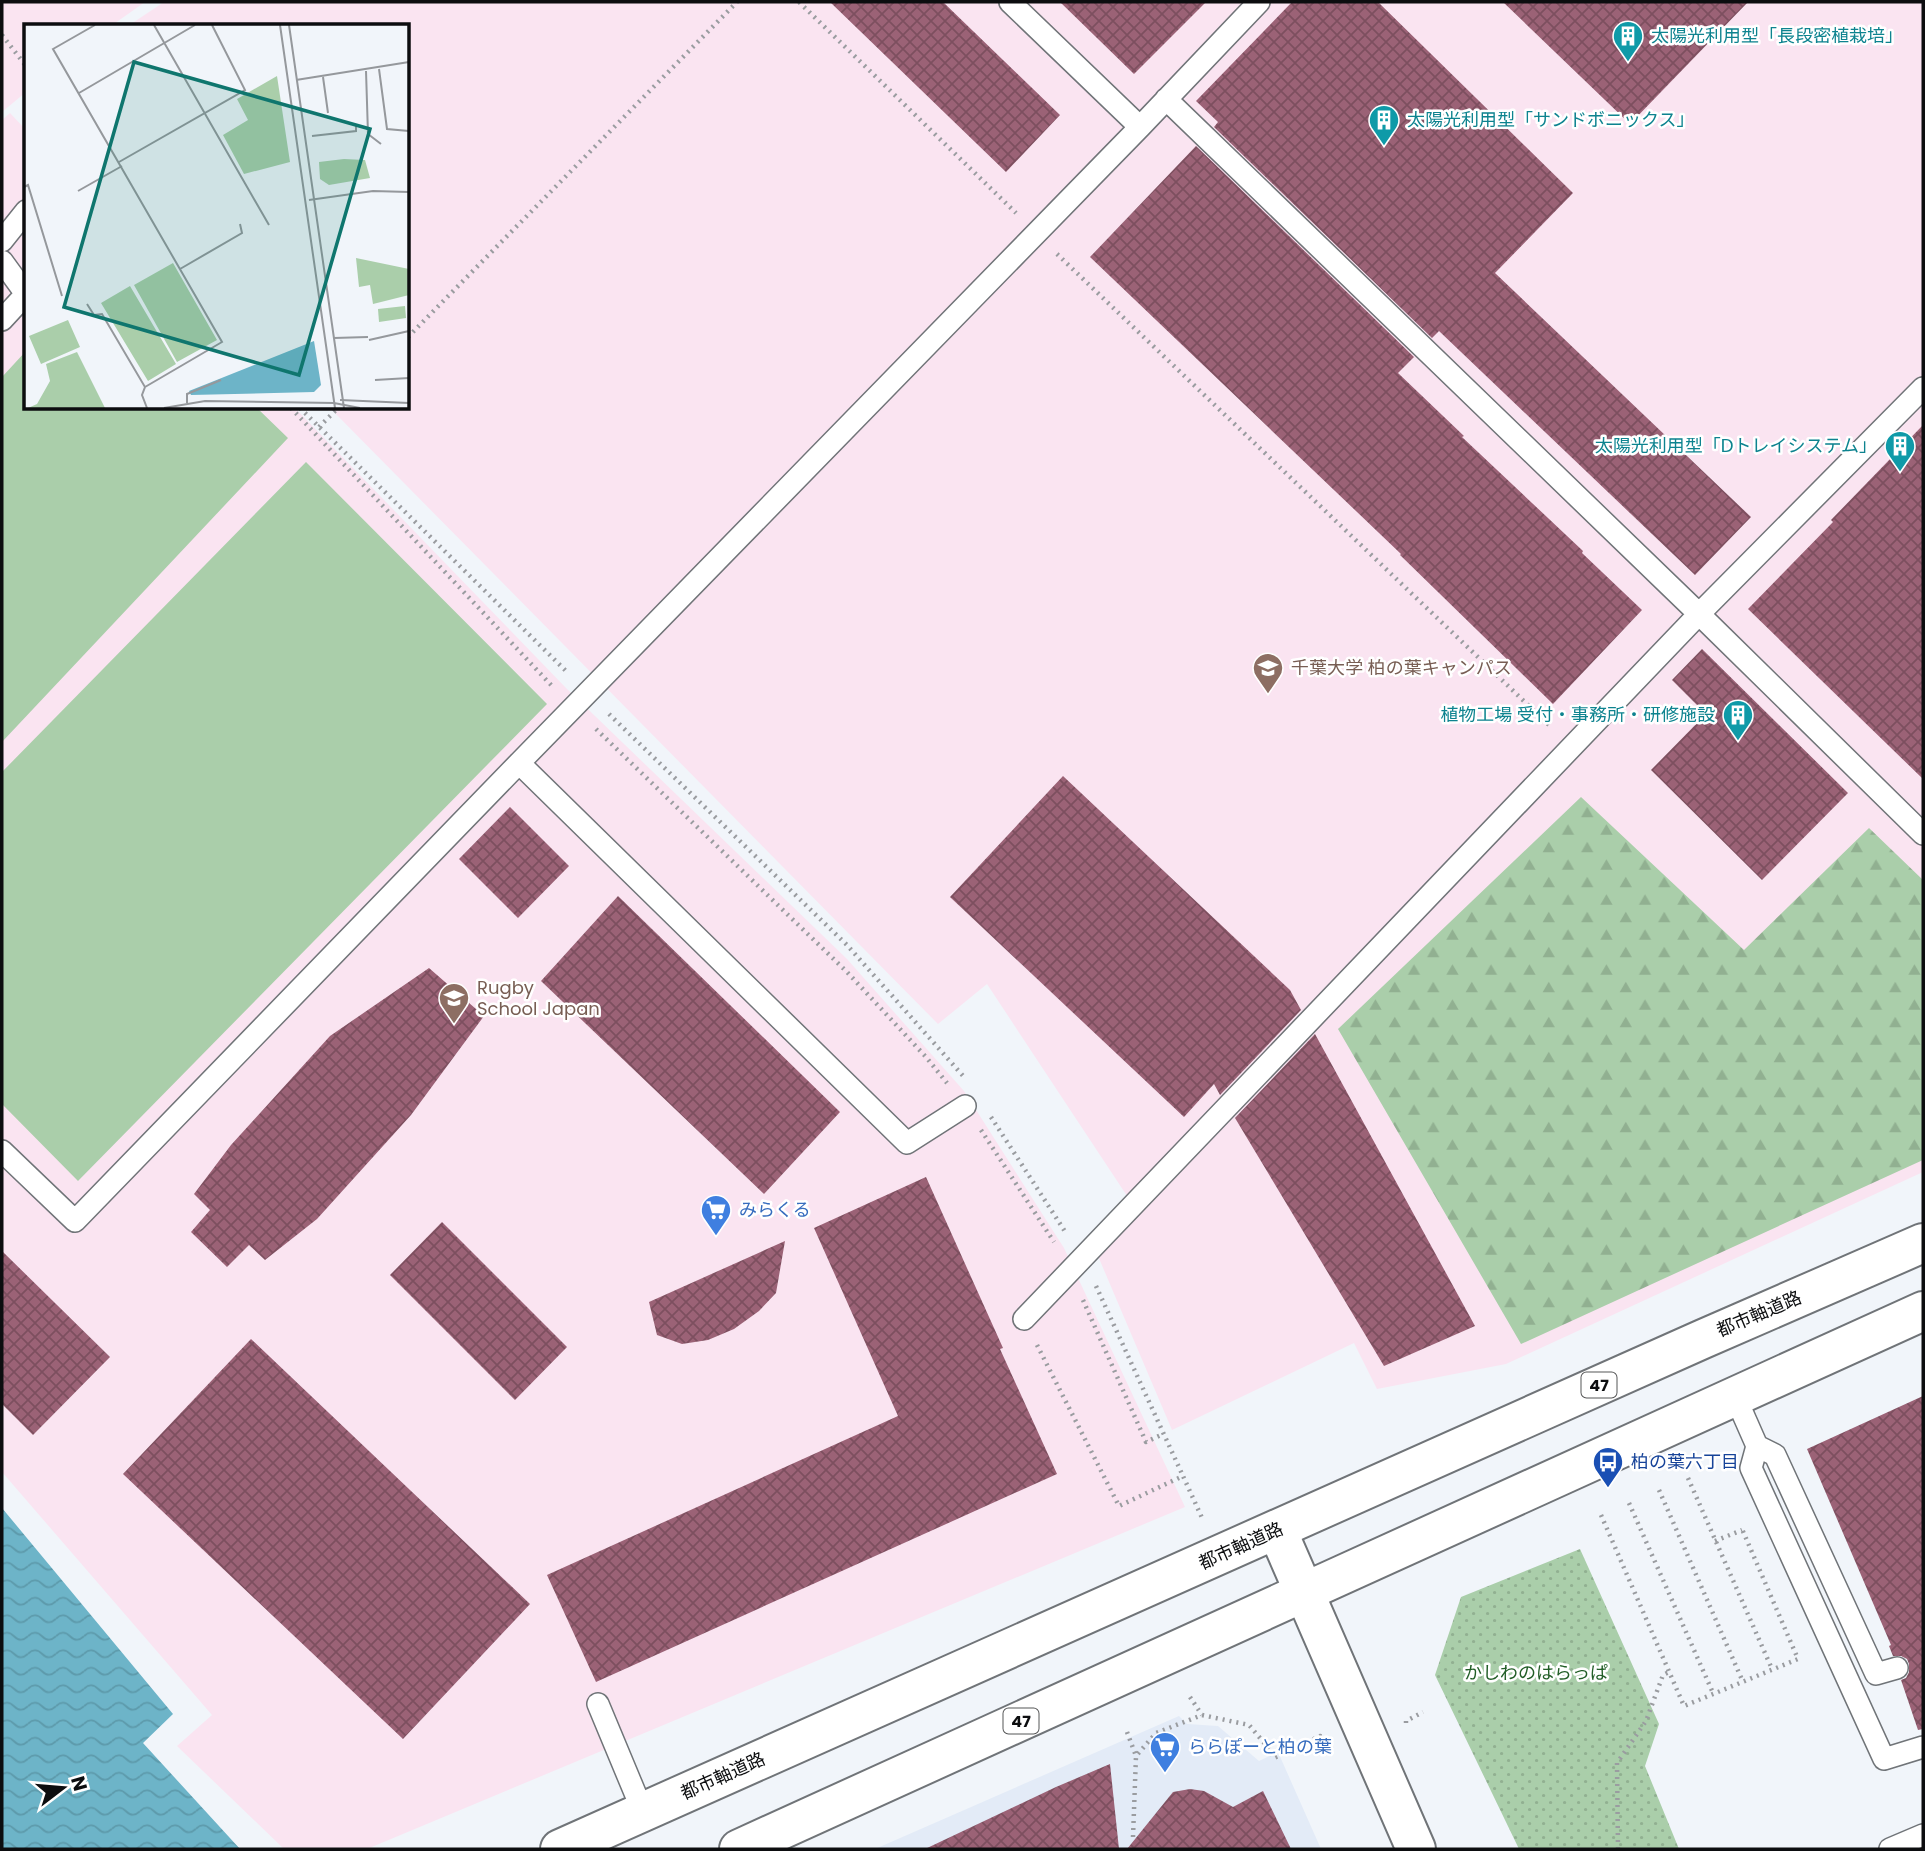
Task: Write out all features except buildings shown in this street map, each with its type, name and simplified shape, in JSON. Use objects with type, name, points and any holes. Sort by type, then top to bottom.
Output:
[{"type":"main road","name":"都市軸道路","points":[[560,1849],[1690,1344],[1923,1243]]},
{"type":"main road","name":"47","points":[[739,1849],[1923,1311]]},
{"type":"main road","points":[[1277,1530],[1416,1849]]},
{"type":"lane","points":[[1010,2],[1140,127]]},
{"type":"lane","points":[[2,1151],[75,1221],[1259,2]]},
{"type":"lane","points":[[1166,99],[1923,834]]},
{"type":"lane","points":[[2,241],[24,214]]},
{"type":"lane","points":[[2,261],[24,292]]},
{"type":"lane","points":[[2,320],[24,297]]},
{"type":"lane","points":[[1024,1319],[1699,614],[1923,388]]},
{"type":"lane","points":[[519,763],[907,1143],[965,1106]]},
{"type":"lane","points":[[1735,1396],[1757,1447],[1751,1468],[1884,1759],[1923,1747]]},
{"type":"lane","points":[[1757,1447],[1775,1455],[1877,1674],[1897,1668]]},
{"type":"lane","points":[[1778,1526],[1803,1515]]},
{"type":"lane","points":[[598,1704],[643,1812]]},
{"type":"lane","points":[[1890,1849],[1923,1835]]},
{"type":"path","points":[[410,335],[737,2]]},
{"type":"path","points":[[799,2],[1572,747]]},
{"type":"path","points":[[2,35],[24,63]]},
{"type":"path","points":[[293,410],[317,429],[580,700],[846,945],[968,1081]]},
{"type":"path","points":[[302,410],[317,429],[847,972],[926,1057],[965,1106],[1059,1249],[1077,1265],[1146,1442],[1163,1434]]},
{"type":"path","points":[[317,429],[336,410]]},
{"type":"path","points":[[990,1115],[1077,1265],[1163,1434],[1203,1521]]},
{"type":"path","points":[[1024,1319],[1119,1506],[1183,1476]]},
{"type":"path","points":[[1688,1478],[1772,1669]]},
{"type":"path","points":[[1659,1490],[1743,1682]]},
{"type":"path","points":[[1629,1503],[1713,1693]]},
{"type":"path","points":[[1601,1516],[1684,1706],[1798,1659],[1739,1521]]},
{"type":"path","points":[[1715,1541],[1742,1530]]},
{"type":"path","points":[[1618,1849],[1616,1763],[1646,1721],[1663,1675],[1669,1672]]},
{"type":"path","points":[[1190,1697],[1202,1715]]},
{"type":"path","points":[[1136,1756],[1156,1733],[1202,1715],[1249,1724],[1274,1758],[1301,1745]]},
{"type":"path","points":[[1127,1732],[1136,1756],[1133,1837]]},
{"type":"shaded area","points":[[2,2],[145,2],[114,24],[24,24],[24,94],[2,112]]},
{"type":"shaded area","name":"千葉大学 柏の葉キャンパス","points":[[164,2],[1923,2],[1923,1172],[1506,1364],[1377,1389],[1354,1343],[1172,1430],[1098,1256],[1137,1211],[987,984],[938,1024],[332,410],[410,410],[410,24],[131,24]]},
{"type":"shaded area","name":"Rugby School Japan","points":[[10,113],[24,128],[24,410],[297,410],[567,689],[847,959],[964,1091],[1064,1248],[1185,1507],[367,1849],[284,1849],[177,1746],[212,1715],[2,1472],[2,120]]},
{"type":"shaded area","name":"ららぽーと柏の葉","points":[[1179,1716],[1187,1724],[1218,1726],[1259,1761],[1278,1752],[1321,1849],[875,1849]]},
{"type":"green space","points":[[24,353],[24,410],[259,410],[288,438],[2,742],[2,377]]},
{"type":"green space","points":[[306,462],[547,704],[78,1181],[2,1104],[2,772]]},
{"type":"green space","points":[[1581,797],[1744,950],[1869,828],[1923,880],[1923,1160],[1521,1344],[1338,1029]]},
{"type":"green space","name":"かしわのはらっぱ","points":[[1580,1549],[1659,1724],[1645,1766],[1679,1849],[1519,1849],[1435,1675],[1461,1597]]},
{"type":"water","points":[[2,1508],[173,1714],[143,1743],[240,1849],[2,1849]]},
{"type":"place","name":"太陽光利用型「長段密植栽培」","points":[[1628,63]]},
{"type":"place","name":"太陽光利用型「サンドボニックス」","points":[[1384,147]]},
{"type":"place","name":"太陽光利用型「Dトレイシステム」","points":[[1900,473]]},
{"type":"place","name":"千葉大学 柏の葉キャンパス","points":[[1268,695]]},
{"type":"place","name":"植物工場 受付・事務所・研修施設","points":[[1738,742]]},
{"type":"place","name":"Rugby School Japan","points":[[454,1025]]},
{"type":"place","name":"みらくる","points":[[716,1237]]},
{"type":"place","name":"柏の葉六丁目","points":[[1608,1489]]},
{"type":"place","name":"ららぽーと柏の葉","points":[[1165,1774]]}]
